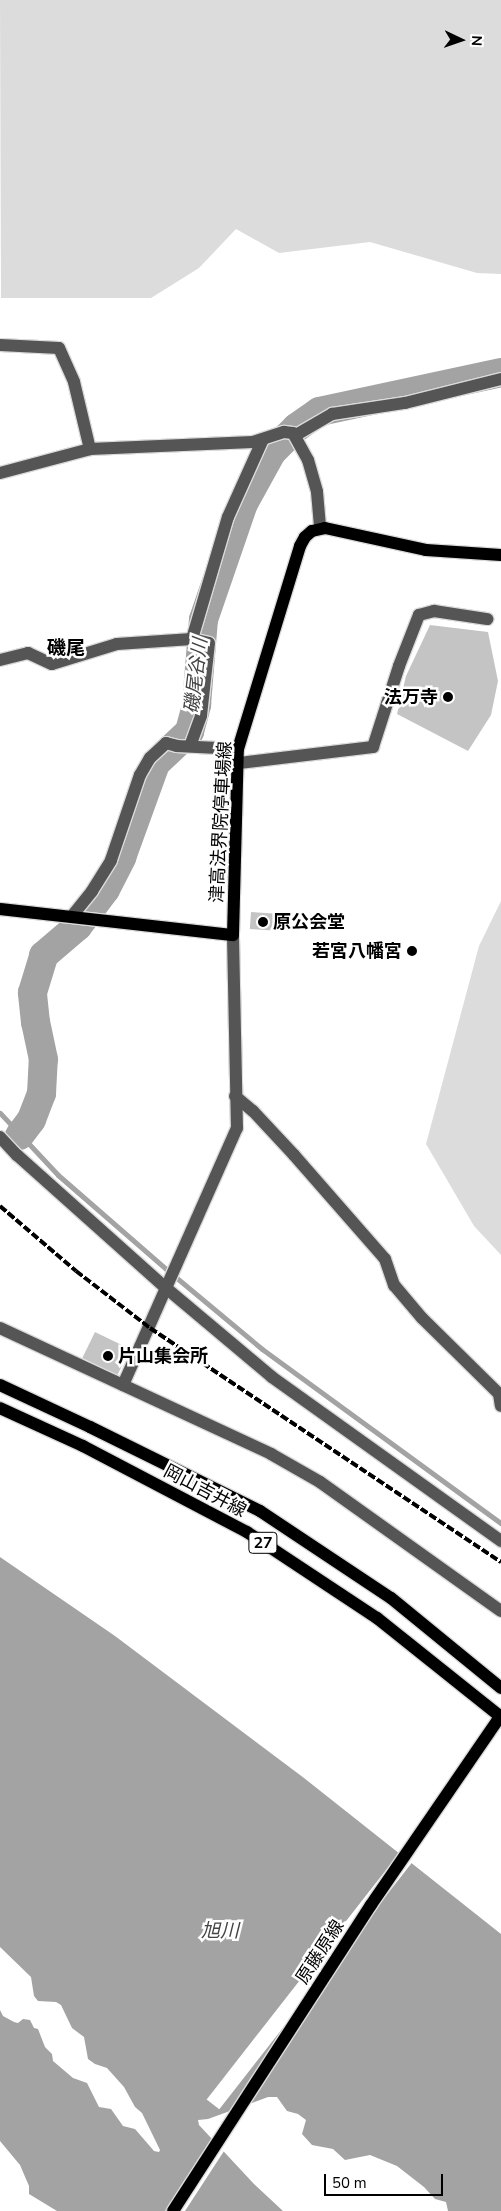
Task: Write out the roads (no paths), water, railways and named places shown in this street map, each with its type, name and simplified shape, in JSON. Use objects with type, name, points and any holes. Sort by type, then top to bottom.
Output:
[{"type":"main road","points":[[320,528],[426,550],[501,555]]},
{"type":"main road","name":"津高法界院停車場線","points":[[233,935],[238,749],[300,546],[305,537],[320,528]]},
{"type":"main road","points":[[0,909],[233,935]]},
{"type":"main road","name":"岡山吉井線","points":[[0,1385],[260,1511],[391,1598],[501,1688]]},
{"type":"main road","name":"岡山吉井線","points":[[0,1408],[83,1446],[247,1532],[377,1618],[501,1716]]},
{"type":"main road","name":"原藤原線","points":[[173,2211],[371,1905],[476,1749],[501,1716]]},
{"type":"street","points":[[0,345],[59,348],[74,382],[90,449]]},
{"type":"street","points":[[0,473],[90,449],[253,442],[291,433],[332,414],[405,403],[501,379]]},
{"type":"street","points":[[291,433],[308,460],[317,492],[320,528]]},
{"type":"street","points":[[198,641],[222,534],[263,439]]},
{"type":"street","points":[[239,763],[373,747],[399,666],[420,615],[434,611],[486,620]]},
{"type":"street","points":[[0,660],[28,652],[52,664],[117,644],[198,641],[209,643],[201,716],[190,746]]},
{"type":"street","points":[[80,918],[92,891],[111,860],[140,775],[150,758],[166,742],[174,745],[238,749]]},
{"type":"street","points":[[123,1385],[237,1128],[233,935]]},
{"type":"street","points":[[235,1096],[253,1111],[288,1149],[385,1259],[394,1285],[422,1318],[499,1394],[501,1406]]},
{"type":"street","points":[[0,1137],[17,1155],[170,1279],[279,1382],[501,1542]]},
{"type":"street","points":[[0,1328],[271,1454],[320,1482],[501,1611]]},
{"type":"water","name":"旭川","points":[[0,1557],[115,1636],[304,1778],[501,1934],[501,2211],[448,2211],[446,2202],[435,2199],[424,2187],[397,2166],[370,2155],[345,2160],[333,2149],[312,2145],[302,2134],[306,2120],[298,2114],[287,2111],[277,2097],[268,2097],[208,2119],[198,2120],[199,2125],[254,2184],[283,2211],[57,2211],[29,2194],[29,2186],[20,2165],[0,2141],[0,2010],[3,2016],[14,2022],[18,2023],[23,2019],[30,2020],[34,2028],[38,2029],[45,2047],[52,2054],[53,2061],[73,2078],[87,2083],[99,2107],[111,2109],[123,2126],[135,2129],[154,2151],[159,2152],[160,2150],[142,2113],[135,2107],[124,2087],[107,2068],[95,2064],[88,2059],[84,2037],[72,2028],[61,2005],[56,2002],[38,2001],[34,1996],[31,1977],[0,1947]]},
{"type":"waterway","name":"磯尾谷川","points":[[19,1135],[31,1119],[41,1093],[43,1059],[35,1022],[32,992],[43,955],[77,926],[105,889],[121,857],[155,763],[189,731],[196,704],[203,619],[243,503],[271,452],[296,427],[319,411],[501,372]]},
{"type":"waterway","points":[[0,1113],[58,1175],[262,1349],[501,1523]]},
{"type":"railway","points":[[0,1206],[76,1271],[150,1328],[501,1562]]},
{"type":"place","name":"法万寺","points":[[448,697]]},
{"type":"place","name":"原公会堂","points":[[263,922]]},
{"type":"place","name":"若宮八幡宮","points":[[412,951]]},
{"type":"place","name":"片山集会所","points":[[108,1356]]},
{"type":"district","name":"磯尾","points":[[66,649]]}]
